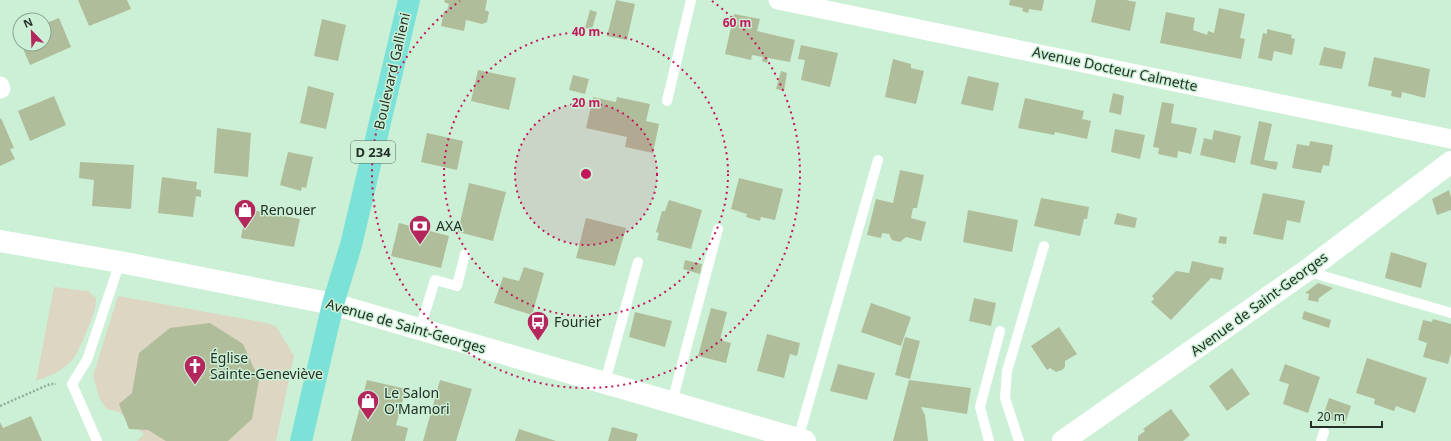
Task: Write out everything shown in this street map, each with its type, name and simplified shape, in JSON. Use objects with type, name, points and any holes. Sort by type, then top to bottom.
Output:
[{"type":"main road","name":"Boulevard Gallieni","points":[[333,304],[351,245],[409,0]]},
{"type":"main road","name":"Avenue de Saint-Georges","points":[[1062,441],[1070,437],[1306,271],[1451,162]]},
{"type":"main road","name":"Avenue de Saint-Georges","points":[[0,241],[120,262],[333,304],[801,440]]},
{"type":"main road","name":"D 234","points":[[301,441],[333,304]]},
{"type":"street","name":"Avenue Docteur Calmette","points":[[778,0],[1451,139]]},
{"type":"lane","points":[[667,101],[691,0]]},
{"type":"lane","points":[[801,440],[878,160]]},
{"type":"lane","points":[[672,402],[718,230]]},
{"type":"lane","points":[[1019,441],[1005,398],[1007,371],[1044,246]]},
{"type":"lane","points":[[420,329],[435,280],[457,286],[465,254]]},
{"type":"lane","points":[[97,441],[72,384],[87,360],[120,262]]},
{"type":"lane","points":[[605,382],[638,262]]},
{"type":"lane","points":[[1306,271],[1451,313]]},
{"type":"lane","points":[[989,441],[980,407],[1000,331]]},
{"type":"path","points":[[0,406],[50,384],[72,384]]},
{"type":"shaded area","points":[[54,287],[88,291],[96,298],[95,307],[83,341],[74,357],[63,368],[36,381]]},
{"type":"shaded area","points":[[118,296],[267,323],[276,326],[294,356],[276,441],[137,441],[144,434],[119,412],[107,409],[100,400],[93,376]]},
{"type":"building","points":[[78,0],[127,0],[131,9],[89,26]]},
{"type":"building","points":[[445,0],[487,0],[485,10],[489,12],[487,22],[482,24],[466,20],[464,31],[441,26],[444,11],[447,11],[449,4],[444,2]]},
{"type":"building","points":[[616,0],[635,4],[627,40],[607,36]]},
{"type":"building","points":[[1010,0],[1044,0],[1042,11],[1029,9],[1028,13],[1022,11],[1023,8],[1009,5]]},
{"type":"building","points":[[1096,0],[1126,0],[1136,2],[1130,31],[1091,22]]},
{"type":"building","points":[[1219,8],[1245,14],[1240,38],[1245,39],[1241,59],[1160,43],[1166,12],[1195,18],[1193,30],[1207,35],[1208,31],[1214,33]]},
{"type":"building","points":[[590,10],[597,12],[592,29],[585,28]]},
{"type":"building","points":[[734,14],[760,19],[757,31],[795,40],[790,62],[768,58],[767,63],[762,61],[763,57],[752,55],[751,60],[725,54]]},
{"type":"building","points":[[59,18],[71,47],[30,65],[24,52],[52,52],[52,21]]},
{"type":"building","points":[[322,19],[346,25],[338,61],[314,56]]},
{"type":"building","points":[[1267,29],[1292,35],[1291,38],[1295,39],[1292,55],[1274,51],[1272,61],[1258,58],[1263,33],[1267,34]]},
{"type":"building","points":[[801,45],[838,53],[830,87],[801,80],[805,60],[798,59]]},
{"type":"building","points":[[1324,47],[1346,52],[1342,69],[1319,65]]},
{"type":"building","points":[[1374,57],[1430,69],[1425,98],[1402,92],[1401,98],[1391,96],[1392,91],[1368,86]]},
{"type":"building","points":[[893,59],[911,64],[911,68],[924,71],[916,104],[885,97]]},
{"type":"building","points":[[478,70],[516,78],[509,110],[471,101]]},
{"type":"building","points":[[781,71],[787,73],[784,91],[776,89]]},
{"type":"building","points":[[573,75],[589,79],[585,94],[569,90]]},
{"type":"building","points":[[968,76],[999,83],[993,111],[961,104]]},
{"type":"building","points":[[308,86],[334,93],[326,129],[300,123]]},
{"type":"building","points":[[1113,93],[1124,96],[1121,115],[1109,112]]},
{"type":"building","points":[[54,96],[66,125],[30,141],[18,111]]},
{"type":"building","points":[[593,97],[616,102],[617,97],[650,104],[646,121],[659,124],[653,153],[625,147],[627,137],[586,128]]},
{"type":"building","points":[[1025,98],[1084,111],[1082,119],[1091,121],[1087,139],[1055,132],[1054,135],[1018,128]]},
{"type":"building","points":[[1162,102],[1174,104],[1171,123],[1197,128],[1191,154],[1178,151],[1177,158],[1158,154],[1159,148],[1153,147]]},
{"type":"building","points":[[1,118],[14,148],[10,149],[15,159],[0,166],[0,119]]},
{"type":"building","points":[[1259,121],[1272,124],[1264,160],[1278,162],[1276,170],[1250,164]]},
{"type":"building","points":[[217,128],[251,133],[248,177],[214,173]]},
{"type":"building","points":[[1115,129],[1145,135],[1140,159],[1111,152]]},
{"type":"building","points":[[1214,130],[1241,136],[1235,163],[1200,155],[1204,138],[1212,140]]},
{"type":"building","points":[[427,133],[463,141],[457,170],[421,162]]},
{"type":"building","points":[[1310,141],[1333,145],[1329,166],[1323,165],[1321,173],[1292,168],[1297,144],[1309,146]]},
{"type":"building","points":[[288,152],[313,157],[306,188],[302,187],[301,191],[280,185]]},
{"type":"building","points":[[80,162],[134,165],[131,209],[92,206],[94,180],[79,178]]},
{"type":"building","points":[[900,170],[924,175],[917,208],[913,208],[911,218],[926,222],[921,241],[906,237],[900,242],[892,240],[889,234],[882,233],[881,238],[867,235],[876,199],[893,203]]},
{"type":"building","points":[[162,177],[197,182],[196,189],[201,190],[201,197],[196,196],[193,217],[158,213]]},
{"type":"building","points":[[739,178],[783,189],[775,220],[761,217],[760,221],[746,217],[747,214],[731,209]]},
{"type":"building","points":[[469,183],[506,192],[493,241],[458,232]]},
{"type":"building","points":[[1449,190],[1451,197],[1451,210],[1437,215],[1432,199]]},
{"type":"building","points":[[1263,193],[1305,201],[1300,223],[1287,220],[1283,240],[1253,234]]},
{"type":"building","points":[[1041,198],[1089,207],[1087,219],[1084,219],[1080,236],[1034,226]]},
{"type":"building","points":[[669,200],[702,210],[691,249],[657,240],[659,233],[656,232],[662,211],[665,211]]},
{"type":"building","points":[[246,209],[300,219],[294,247],[241,238]]},
{"type":"building","points":[[968,210],[1018,220],[1012,252],[963,242]]},
{"type":"building","points":[[1117,213],[1137,218],[1135,228],[1114,224]]},
{"type":"building","points":[[586,218],[626,228],[615,266],[576,258]]},
{"type":"building","name":"AXA","points":[[399,223],[449,236],[441,268],[391,256]]},
{"type":"building","points":[[1220,236],[1227,237],[1226,244],[1218,243]]},
{"type":"building","points":[[1391,252],[1427,263],[1421,288],[1385,278]]},
{"type":"building","points":[[685,260],[702,264],[700,274],[683,269]]},
{"type":"building","points":[[1192,261],[1224,268],[1221,280],[1211,278],[1171,320],[1151,302],[1154,299],[1152,296],[1176,271],[1189,273]]},
{"type":"building","points":[[524,267],[544,273],[532,315],[494,303],[503,277],[519,281]]},
{"type":"building","points":[[1318,283],[1333,288],[1319,298],[1318,302],[1308,300],[1309,294],[1305,293]]},
{"type":"building","points":[[974,298],[996,303],[991,326],[969,321]]},
{"type":"building","points":[[871,303],[911,317],[901,346],[861,332]]},
{"type":"building","points":[[711,308],[727,312],[720,340],[731,343],[726,363],[698,356]]},
{"type":"building","points":[[1304,311],[1331,320],[1329,328],[1302,319]]},
{"type":"building","points":[[635,312],[672,321],[665,347],[629,337]]},
{"type":"building","points":[[1433,319],[1451,324],[1451,353],[1448,364],[1423,357],[1427,343],[1418,340],[1423,320],[1432,322]]},
{"type":"building","name":"Église Sainte-Geneviève","points":[[210,323],[243,344],[259,380],[252,419],[228,441],[166,441],[148,430],[129,429],[119,404],[132,393],[139,353],[170,328]]},
{"type":"building","points":[[1059,327],[1077,354],[1065,361],[1065,367],[1056,372],[1050,368],[1047,370],[1031,346]]},
{"type":"building","points":[[767,334],[800,343],[797,356],[790,354],[784,378],[757,371]]},
{"type":"building","points":[[905,337],[920,341],[910,379],[895,375]]},
{"type":"building","points":[[1367,358],[1427,378],[1415,413],[1396,406],[1394,411],[1374,404],[1375,399],[1356,393]]},
{"type":"building","points":[[838,364],[875,373],[867,400],[830,391]]},
{"type":"building","points":[[1285,364],[1320,377],[1308,413],[1283,404],[1289,384],[1279,381]]},
{"type":"building","points":[[1232,368],[1250,394],[1227,411],[1209,386]]},
{"type":"building","points":[[367,380],[406,389],[396,425],[408,428],[405,441],[351,441]]},
{"type":"building","points":[[440,380],[472,389],[456,441],[423,441]]},
{"type":"building","points":[[909,380],[971,388],[967,414],[921,407],[925,415],[928,441],[893,441]]},
{"type":"building","points":[[1329,398],[1351,406],[1345,424],[1323,417]]},
{"type":"building","points":[[1171,409],[1190,435],[1183,441],[1138,441],[1138,436],[1145,431],[1143,429]]},
{"type":"building","points":[[31,416],[42,441],[0,441],[0,422],[3,428]]},
{"type":"building","points":[[612,427],[638,434],[636,441],[608,441]]},
{"type":"building","points":[[519,429],[556,441],[515,441]]},
{"type":"place","name":"Renouer","points":[[245,230]]},
{"type":"place","name":"AXA","points":[[420,246]]},
{"type":"place","name":"Fourier","points":[[538,342]]},
{"type":"place","name":"Église Sainte-Geneviève","points":[[195,386]]},
{"type":"place","name":"Le Salon O'Mamori","points":[[368,420]]}]
